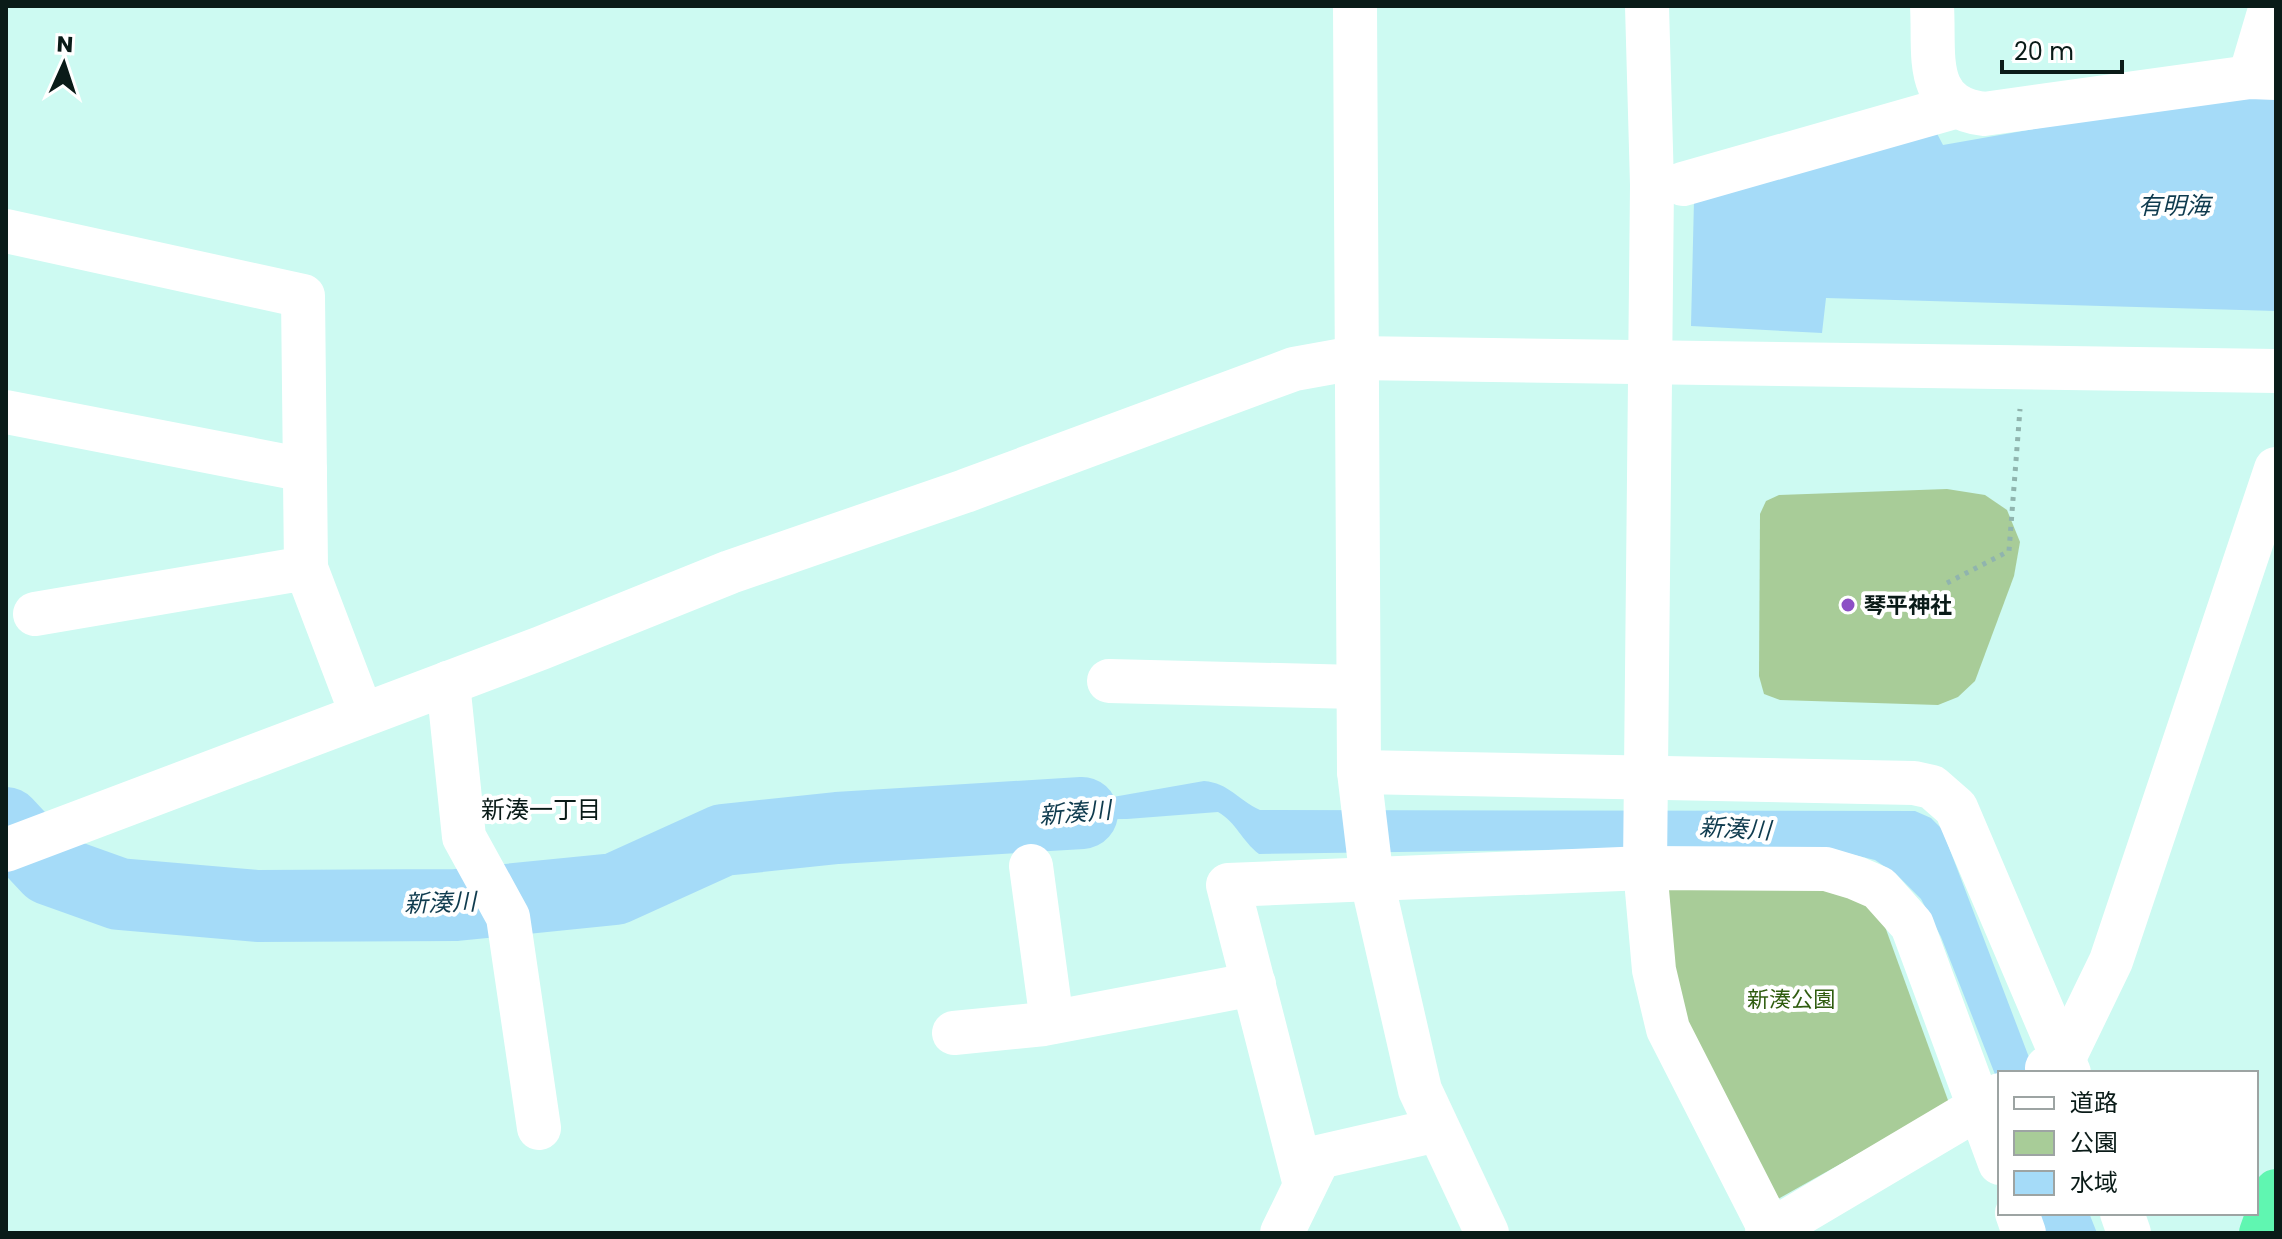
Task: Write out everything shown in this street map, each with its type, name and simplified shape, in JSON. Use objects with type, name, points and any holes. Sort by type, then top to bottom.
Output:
[{"type":"highway","points":[[2261,1233],[2276,1191]]},
{"type":"street","points":[[1355,6],[1360,781],[1371,876],[1420,1090],[1487,1233]]},
{"type":"street","points":[[1647,6],[1652,185],[1645,863],[1654,970],[1668,1029],[1770,1232],[1992,1100]]},
{"type":"street","points":[[1932,6],[1937,86],[1954,107]]},
{"type":"street","points":[[1683,184],[1954,107],[1984,114],[2263,78],[2271,6]]},
{"type":"street","points":[[6,231],[303,296],[306,568],[362,715]]},
{"type":"street","points":[[6,850],[448,683],[730,572],[965,491],[1294,369],[1355,358],[2276,371]]},
{"type":"street","points":[[6,412],[305,470]]},
{"type":"street","points":[[2055,1068],[2111,961],[2276,469]]},
{"type":"street","points":[[35,614],[306,568]]},
{"type":"street","points":[[1109,681],[1358,687]]},
{"type":"street","points":[[448,683],[464,837],[499,900],[539,1128]]},
{"type":"street","points":[[1360,781],[1914,783],[1932,787],[1956,808],[2055,1068]]},
{"type":"street","points":[[1305,1185],[1228,885],[1645,863],[1826,869],[1879,888],[1912,925],[1992,1100],[1998,1147]]},
{"type":"street","points":[[1031,866],[1052,1022]]},
{"type":"street","points":[[954,1033],[1052,1022],[1254,984]]},
{"type":"street","points":[[1282,1233],[1319,1157],[1437,1130]]},
{"type":"path","points":[[1947,583],[2009,551],[2023,368]]},
{"type":"green space","points":[[1947,489],[1985,495],[2007,510],[2020,542],[2014,576],[1975,681],[1958,697],[1938,705],[1780,700],[1764,694],[1759,676],[1760,514],[1766,501],[1779,495]]},
{"type":"green space","name":"新湊公園","points":[[1659,879],[1817,886],[1875,899],[1949,1103],[1769,1204],[1678,1029]]},
{"type":"water","name":"有明海","points":[[2227,95],[2276,96],[2276,311],[1826,298],[1822,333],[1691,326],[1694,200],[1930,120],[1943,145]]},
{"type":"water","points":[[1204,781],[1227,788],[1260,810],[1915,811],[1931,818],[1942,829],[2034,1071],[1998,1071],[1998,1082],[1941,937],[1921,899],[1897,875],[1875,860],[1837,851],[1747,847],[1259,854],[1218,812],[1127,819],[982,820]]},
{"type":"water","points":[[2040,1215],[2090,1215],[2097,1233],[2045,1233]]},
{"type":"waterway","name":"新湊川","points":[[6,823],[49,869],[119,894],[257,906],[456,905],[615,889],[723,840],[837,828],[1082,813]]},
{"type":"place","name":"琴平神社","points":[[1848,605]]},
{"type":"district","name":"新湊一丁目","points":[[541,810]]}]
